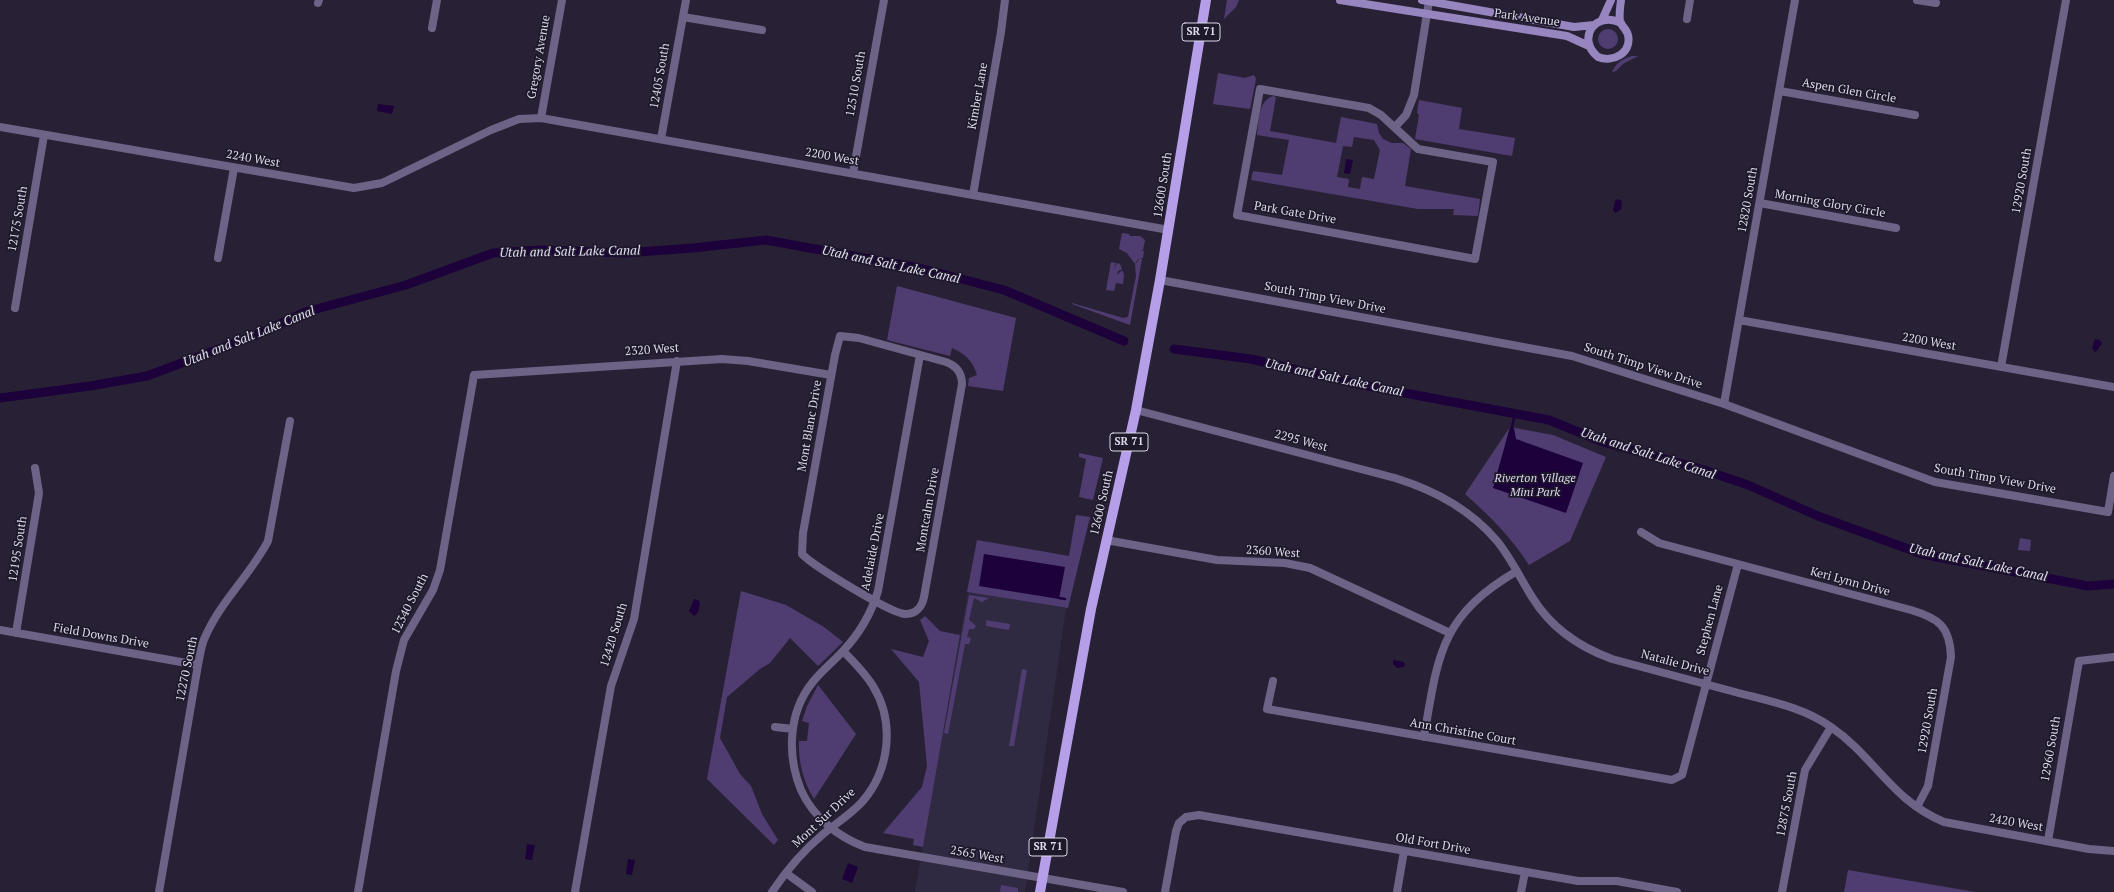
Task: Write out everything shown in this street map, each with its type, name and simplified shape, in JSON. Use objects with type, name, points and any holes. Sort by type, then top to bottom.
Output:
[{"type":"main road","name":"12600 South","points":[[1040,892],[1091,608],[1136,410],[1169,230],[1206,0]]},
{"type":"street","points":[[432,28],[437,0]]},
{"type":"street","name":"Gregory Avenue","points":[[541,118],[562,0]]},
{"type":"street","name":"12405 South","points":[[661,139],[686,0]]},
{"type":"street","name":"12510 South","points":[[853,173],[884,0]]},
{"type":"street","name":"Kimber Lane","points":[[973,195],[1001,32],[1005,0]]},
{"type":"street","name":"Park Avenue","points":[[1340,0],[1567,36],[1589,46],[1594,54],[1603,59],[1613,59],[1621,55],[1627,47],[1628,40],[1626,30],[1621,23],[1621,0]]},
{"type":"street","points":[[1602,20],[1611,0]]},
{"type":"street","points":[[1687,19],[1690,0]]},
{"type":"street","name":"12820 South","points":[[1724,404],[1795,0]]},
{"type":"street","points":[[1917,0],[1936,3]]},
{"type":"street","name":"12920 South","points":[[2001,367],[2066,0]]},
{"type":"street","points":[[1395,128],[1406,115],[1414,95],[1428,14],[1426,1]]},
{"type":"street","name":"Park Avenue","points":[[1426,1],[1569,27],[1587,27],[1602,20]]},
{"type":"street","points":[[683,17],[762,30]]},
{"type":"street","points":[[1602,20],[1608,19],[1621,23]]},
{"type":"street","points":[[1589,46],[1589,34],[1594,25]]},
{"type":"street","name":"Park Gate Drive","points":[[1260,89],[1369,108],[1381,115],[1395,128],[1418,149],[1493,162],[1475,259],[1237,215],[1260,89]]},
{"type":"street","name":"Aspen Glen Circle","points":[[1780,91],[1915,115]]},
{"type":"street","name":"2200 West","points":[[491,130],[519,119],[541,118],[1169,230]]},
{"type":"street","name":"2240 West","points":[[0,127],[339,187],[368,187],[382,183],[491,130]]},
{"type":"street","name":"12175 South","points":[[14,308],[44,134]]},
{"type":"street","points":[[218,258],[234,168]]},
{"type":"street","name":"Morning Glory Circle","points":[[1760,203],[1896,228]]},
{"type":"street","name":"South Timp View Drive","points":[[1160,280],[1572,356],[1724,404],[1935,482],[2108,512],[2114,476]]},
{"type":"street","name":"2200 West","points":[[1739,320],[2114,387]]},
{"type":"street","name":"Mont Blanc Drive","points":[[875,601],[818,568],[802,554],[803,533],[831,375],[840,336],[859,338],[946,362],[957,368]]},
{"type":"street","name":"Adelaide Drive","points":[[831,828],[814,810],[804,796],[797,779],[792,747],[793,729],[796,714],[810,684],[821,671],[843,651],[863,626],[875,601],[882,577],[920,355]]},
{"type":"street","name":"2320 West","points":[[474,375],[678,360],[722,359],[748,361],[831,375]]},
{"type":"street","name":"12420 South","points":[[575,892],[611,686],[634,619],[678,360]]},
{"type":"street","name":"Montcalm Drive","points":[[875,601],[895,612],[906,614],[917,611],[923,602],[962,384],[961,376],[957,368]]},
{"type":"street","name":"12340 South","points":[[358,892],[396,671],[404,640],[433,590],[440,570],[474,375]]},
{"type":"street","name":"2295 West","points":[[1136,410],[1395,478],[1427,489],[1457,505]]},
{"type":"street","name":"12270 South","points":[[160,892],[198,665],[205,637],[213,621],[261,554],[268,540],[290,421]]},
{"type":"street","name":"12195 South","points":[[16,633],[39,493],[35,468]]},
{"type":"street","name":"Natalie Drive","points":[[1457,505],[1496,540],[1544,614],[1569,637],[1582,645],[1612,659],[1789,706],[1818,718],[1853,744],[1902,797],[1917,808]]},
{"type":"street","name":"Keri Lynn Drive","points":[[1641,532],[1659,543],[1926,615],[1940,623],[1948,636]]},
{"type":"street","name":"2360 West","points":[[1106,540],[1217,560],[1285,563],[1310,568],[1450,633]]},
{"type":"street","name":"Stephen Lane","points":[[1682,775],[1738,564]]},
{"type":"street","points":[[1424,737],[1435,672],[1450,633],[1462,614],[1478,597],[1517,571]]},
{"type":"street","name":"Field Downs Drive","points":[[0,630],[198,665]]},
{"type":"street","name":"12920 South","points":[[1917,808],[1928,786],[1951,657],[1948,636]]},
{"type":"street","name":"Mont Sur Drive","points":[[772,892],[786,873],[809,847],[853,810],[872,789],[883,763],[887,740],[885,718],[879,697],[867,677],[843,651]]},
{"type":"street","name":"12960 South","points":[[2048,841],[2079,661],[2114,657]]},
{"type":"street","name":"Ann Christine Court","points":[[1273,681],[1267,709],[1666,780],[1678,778],[1682,775]]},
{"type":"street","points":[[775,727],[793,729]]},
{"type":"street","name":"12875 South","points":[[1782,892],[1805,770],[1831,727]]},
{"type":"street","name":"2420 West","points":[[1917,808],[1933,817],[1955,825],[2114,851]]},
{"type":"street","name":"Old Fort Drive","points":[[1165,892],[1176,831],[1179,823],[1186,817],[1199,815],[1578,881],[1617,881],[1638,889],[1677,892]]},
{"type":"street","name":"2565 West","points":[[831,828],[848,840],[874,849],[1123,892]]},
{"type":"street","points":[[1397,892],[1404,851]]},
{"type":"street","points":[[1521,892],[1525,872]]},
{"type":"street","points":[[786,873],[812,892]]},
{"type":"shaded area","points":[[378,104],[394,106],[392,114],[377,111]]},
{"type":"shaded area","points":[[1346,159],[1353,160],[1350,174],[1344,173]]},
{"type":"shaded area","points":[[1617,199],[1622,201],[1621,210],[1615,213],[1613,210]]},
{"type":"shaded area","points":[[2095,339],[2100,340],[2102,343],[2095,352],[2092,348]]},
{"type":"shaded area","points":[[1510,427],[1514,428],[1516,439],[1583,463],[1566,513],[1493,488]]},
{"type":"shaded area","points":[[984,554],[1065,567],[1059,599],[979,586]]},
{"type":"shaded area","points":[[968,592],[1066,608],[1025,892],[915,892]]},
{"type":"shaded area","points":[[694,599],[698,600],[700,603],[698,613],[694,616],[689,611]]},
{"type":"shaded area","points":[[1393,660],[1404,662],[1404,667],[1397,668],[1393,664]]},
{"type":"shaded area","points":[[527,844],[535,845],[532,860],[525,859]]},
{"type":"shaded area","points":[[628,859],[635,860],[632,875],[626,874]]},
{"type":"shaded area","points":[[848,863],[858,867],[852,883],[842,879]]},
{"type":"green space","points":[[1227,0],[1239,0],[1236,7],[1224,19]]},
{"type":"green space","points":[[1604,29],[1612,29],[1618,35],[1618,43],[1612,49],[1604,49],[1598,43],[1598,35]]},
{"type":"green space","points":[[1638,56],[1623,64],[1616,71],[1612,72],[1615,66],[1625,58]]},
{"type":"green space","points":[[1218,73],[1245,78],[1254,75],[1256,79],[1250,109],[1213,104]]},
{"type":"green space","points":[[1273,96],[1276,97],[1270,131],[1336,143],[1341,117],[1377,124],[1379,133],[1383,139],[1392,143],[1403,143],[1411,149],[1405,186],[1480,199],[1478,216],[1453,215],[1454,209],[1418,209],[1251,180],[1253,171],[1282,175],[1289,140],[1257,135],[1260,112],[1264,102]],"holes":[[[1354,137],[1374,140],[1380,150],[1374,179],[1362,177],[1360,189],[1348,187],[1349,179],[1337,177],[1343,146],[1352,147]]]},
{"type":"green space","points":[[1419,100],[1462,108],[1459,129],[1515,138],[1512,156],[1415,139],[1419,115],[1417,113]]},
{"type":"green space","points":[[1122,233],[1129,234],[1130,236],[1140,236],[1145,240],[1143,250],[1140,250],[1144,251],[1143,258],[1138,259],[1135,264],[1127,253],[1119,249]]},
{"type":"green space","points":[[1139,259],[1142,259],[1130,325],[1072,304],[1123,318],[1128,317],[1136,276],[1135,265]]},
{"type":"green space","points":[[1111,262],[1116,263],[1114,269],[1117,263],[1120,264],[1122,269],[1118,271],[1117,275],[1122,270],[1124,274],[1123,284],[1116,283],[1114,291],[1106,290]]},
{"type":"green space","points":[[897,286],[1016,318],[1003,391],[968,386],[969,378],[977,375],[966,356],[959,351],[952,348],[950,356],[887,340]]},
{"type":"green space","name":"Riverton Village Mini Park","points":[[1510,427],[1553,435],[1606,457],[1570,541],[1529,565],[1500,527],[1465,494]]},
{"type":"green space","points":[[1079,453],[1103,458],[1093,500],[1079,497],[1086,459],[1079,457]]},
{"type":"green space","points":[[1076,515],[1090,517],[1068,608],[967,592],[977,540],[1069,556]]},
{"type":"green space","points":[[2020,538],[2031,540],[2030,551],[2018,550]]},
{"type":"green space","points":[[741,591],[786,605],[824,627],[843,642],[818,666],[790,638],[770,663],[760,669],[727,697],[720,738],[740,774],[751,786],[762,814],[778,840],[774,845],[707,779]]},
{"type":"green space","points":[[969,595],[989,598],[982,602],[974,598],[969,620],[976,626],[974,629],[969,629],[967,637],[971,638],[969,644],[965,644],[948,734],[944,733]]},
{"type":"green space","points":[[925,616],[940,631],[960,635],[923,847],[913,845],[914,839],[883,833],[922,787],[927,766],[919,682],[891,649],[923,657],[929,641],[920,620]]},
{"type":"green space","points":[[986,620],[1010,624],[1009,630],[986,626]]},
{"type":"green space","points":[[1022,669],[1027,670],[1014,746],[1009,746]]},
{"type":"green space","points":[[818,685],[856,734],[814,799],[802,771],[799,756],[799,741],[807,741],[809,723],[802,721],[807,706]]},
{"type":"green space","points":[[1848,870],[1975,892],[1844,892]]},
{"type":"green space","points":[[1001,885],[1018,888],[1018,892],[1000,892]]},
{"type":"waterway","name":"Utah and Salt Lake Canal","points":[[0,398],[90,386],[147,376],[256,335],[305,312],[406,285],[493,253],[542,250],[625,253],[693,248],[766,240],[919,268],[1004,290],[1124,341]]},
{"type":"waterway","name":"Utah and Salt Lake Canal","points":[[1174,349],[1251,359],[1362,385],[1549,420],[1603,442],[1701,469],[1748,485],[1818,516],[1922,554],[2088,586],[2114,584]]},
{"type":"waterway","points":[[1512,427],[1515,414]]},
{"type":"waterway","points":[[1059,598],[1065,599]]}]
